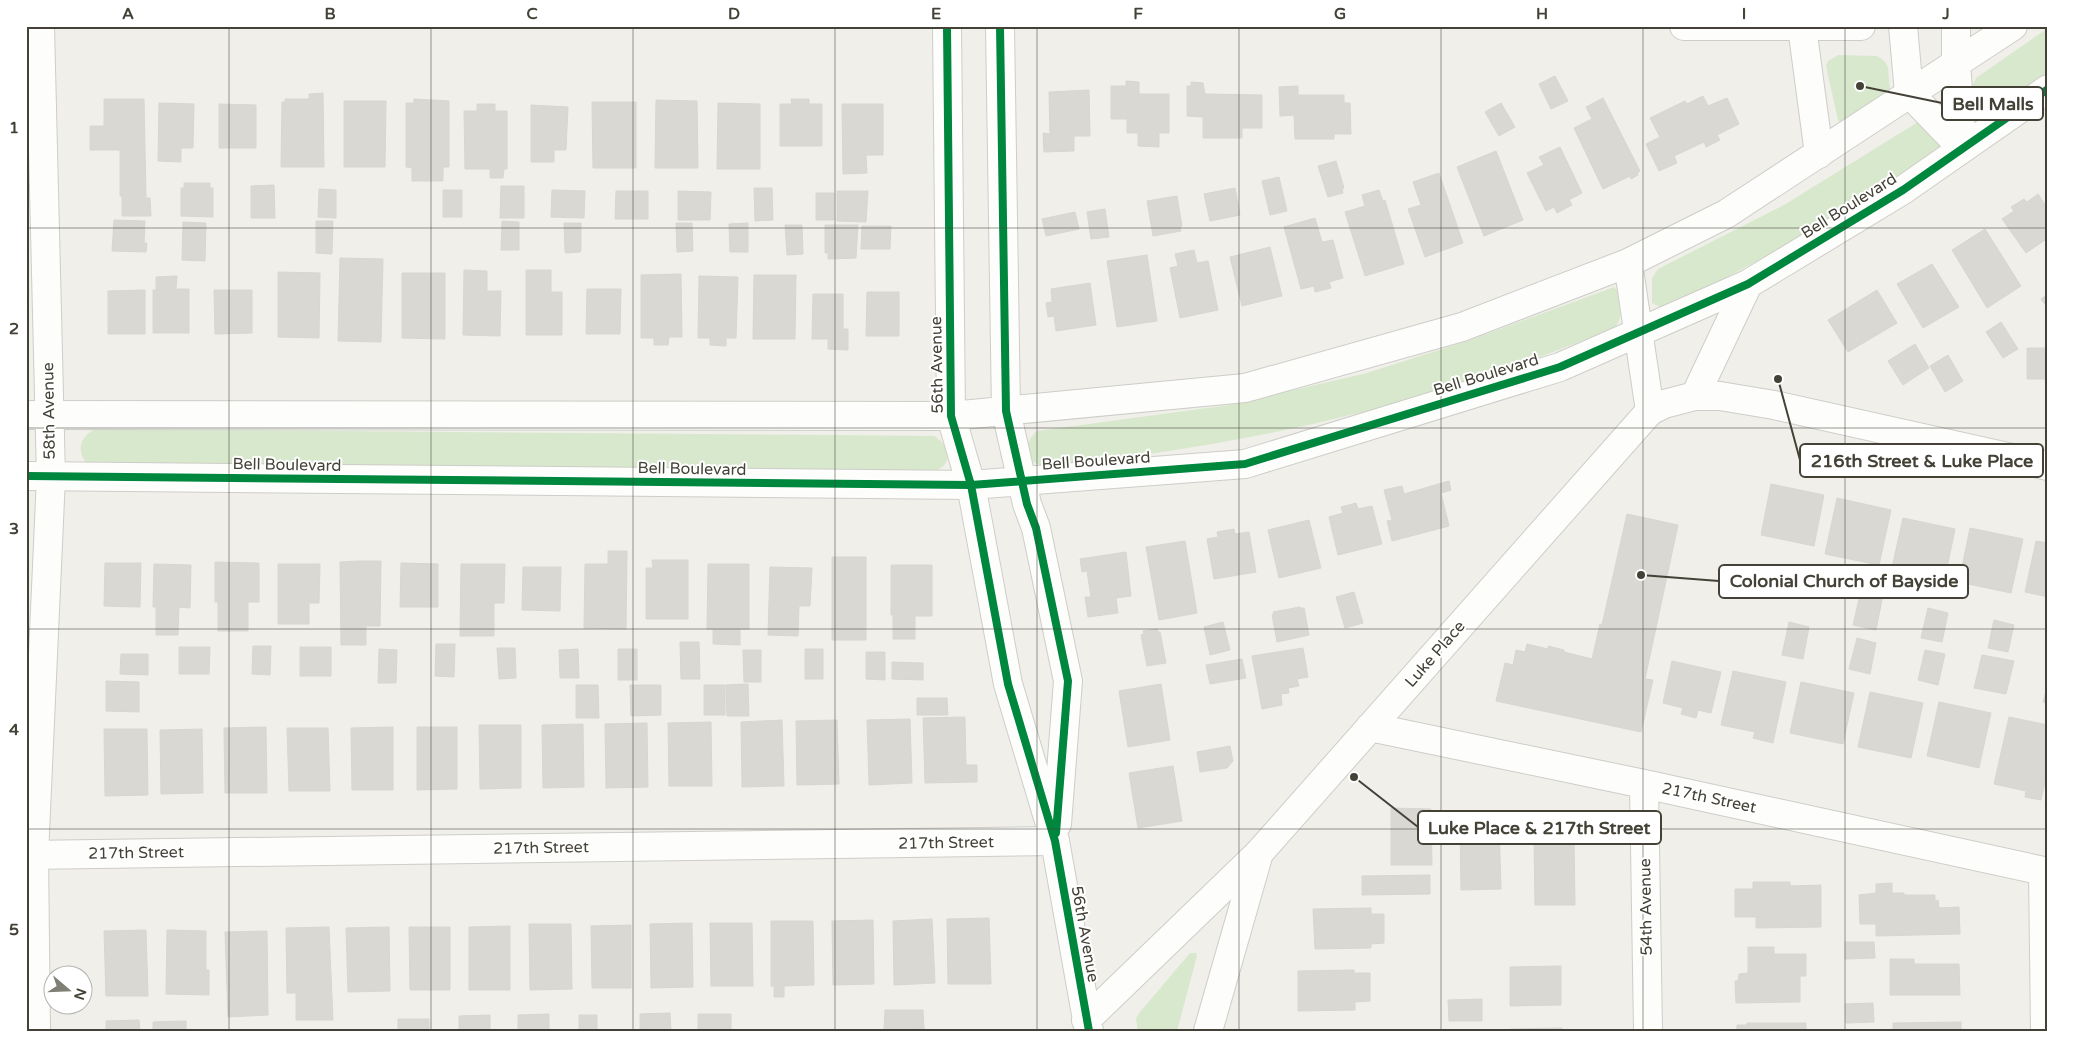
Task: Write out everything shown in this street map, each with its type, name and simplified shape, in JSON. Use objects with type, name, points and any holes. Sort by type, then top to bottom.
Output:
[{"type":"street","name":"58th Avenue","points":[[30,855],[39,477],[40,26]]},
{"type":"street","name":"56th Avenue","points":[[946,26],[950,416],[971,485],[1008,684],[1055,841],[1088,1025]]},
{"type":"street","name":"56th Avenue","points":[[1000,26],[1006,411],[1022,481],[1036,528],[1068,681],[1055,841]]},
{"type":"street","points":[[1684,26],[1802,28],[1861,26]]},
{"type":"street","points":[[1903,26],[1909,93],[1962,148]]},
{"type":"street","points":[[1956,26],[1956,62],[1962,148]]},
{"type":"street","points":[[38,415],[950,416],[1245,388],[1462,327],[1628,263],[1726,214],[2013,26]]},
{"type":"street","points":[[1802,28],[1818,154]]},
{"type":"street","name":"Bell Boulevard","points":[[39,477],[971,485],[1246,464],[1560,367],[1748,284],[1902,190],[2048,90]]},
{"type":"street","points":[[1628,263],[1650,411]]},
{"type":"street","points":[[1695,396],[1748,284]]},
{"type":"street","name":"Luke Place","points":[[1208,1031],[1259,853],[1650,411],[1664,404],[1695,396],[1720,396],[1774,405],[2048,466]]},
{"type":"street","name":"217th Street","points":[[1370,727],[1644,784],[2045,872]]},
{"type":"street","name":"58th Avenue","points":[[26,754],[36,1031]]},
{"type":"street","name":"54th Avenue","points":[[1644,784],[1648,1031]]},
{"type":"street","name":"217th Street","points":[[30,855],[1055,841]]},
{"type":"street","points":[[1088,1025],[1259,853]]},
{"type":"street","points":[[2045,872],[2045,1031]]},
{"type":"green space","points":[[2048,28],[2048,73],[2000,110],[1990,112],[1975,105],[1972,92],[1976,78]]},
{"type":"green space","points":[[1838,55],[1877,56],[1884,61],[1888,68],[1891,102],[1841,125],[1838,120],[1826,66],[1828,61]]},
{"type":"green space","points":[[1918,122],[1942,143],[1937,151],[1919,166],[1739,271],[1660,307],[1652,303],[1652,278],[1658,269],[1784,205]]},
{"type":"green space","points":[[1614,287],[1619,292],[1621,310],[1620,319],[1615,327],[1477,379],[1407,400],[1335,419],[1189,448],[1043,466],[1037,464],[1029,456],[1029,441],[1037,431],[1229,405],[1367,373],[1470,340]]},
{"type":"green space","points":[[95,429],[934,436],[944,444],[948,455],[945,464],[934,471],[87,464],[81,454],[81,444],[86,436]]},
{"type":"green space","points":[[1190,953],[1196,953],[1197,956],[1177,1031],[1138,1031],[1136,1018],[1140,1012]]},
{"type":"building","points":[[1555,76],[1568,101],[1551,109],[1539,84]]},
{"type":"building","points":[[1126,81],[1139,82],[1139,94],[1169,94],[1169,133],[1159,133],[1159,147],[1138,146],[1138,133],[1127,133],[1127,119],[1111,119],[1111,86],[1126,86]]},
{"type":"building","points":[[1191,82],[1203,83],[1205,94],[1262,95],[1262,128],[1242,128],[1242,138],[1203,138],[1203,117],[1187,116],[1187,86],[1191,86]]},
{"type":"building","points":[[1298,86],[1298,95],[1344,95],[1344,103],[1350,103],[1351,134],[1334,134],[1334,139],[1295,139],[1294,115],[1280,116],[1279,87]]},
{"type":"building","points":[[1089,90],[1090,136],[1074,136],[1074,151],[1044,152],[1043,133],[1050,134],[1049,92]]},
{"type":"building","points":[[323,93],[324,167],[281,167],[282,102],[285,102],[285,99],[309,99],[309,94]]},
{"type":"building","points":[[1703,96],[1708,106],[1727,98],[1739,124],[1717,135],[1720,140],[1706,147],[1704,142],[1674,156],[1677,163],[1659,171],[1646,144],[1660,137],[1650,118],[1685,101],[1687,104]]},
{"type":"building","points":[[1603,98],[1640,171],[1637,173],[1638,175],[1631,179],[1630,176],[1603,189],[1574,128],[1592,119],[1586,107]]},
{"type":"building","points":[[104,99],[144,99],[146,198],[150,198],[151,216],[122,216],[120,150],[90,150],[90,126],[104,126]]},
{"type":"building","points":[[414,99],[449,101],[449,167],[443,167],[443,181],[412,181],[412,168],[406,167],[406,103],[414,103]]},
{"type":"building","points":[[791,99],[809,99],[809,104],[822,104],[822,146],[780,146],[780,104],[792,104]]},
{"type":"building","points":[[656,100],[697,101],[698,168],[655,168]]},
{"type":"building","points":[[344,101],[386,101],[385,167],[344,167]]},
{"type":"building","points":[[592,102],[636,102],[636,168],[593,168]]},
{"type":"building","points":[[159,103],[194,104],[193,148],[181,148],[181,162],[158,161]]},
{"type":"building","points":[[718,103],[760,104],[760,169],[717,169]]},
{"type":"building","points":[[1501,103],[1515,127],[1499,136],[1485,112]]},
{"type":"building","points":[[219,104],[256,105],[256,148],[219,148]]},
{"type":"building","points":[[477,104],[495,104],[495,111],[507,111],[507,169],[504,169],[503,178],[490,178],[490,169],[465,169],[464,111],[477,111]]},
{"type":"building","points":[[842,104],[883,104],[883,155],[866,155],[867,173],[843,174]]},
{"type":"building","points":[[531,105],[568,107],[566,150],[554,150],[554,162],[531,162]]},
{"type":"building","points":[[1560,147],[1582,193],[1569,200],[1572,205],[1557,213],[1554,207],[1546,211],[1527,173],[1544,165],[1539,157]]},
{"type":"building","points":[[1496,151],[1523,220],[1484,236],[1457,167]]},
{"type":"building","points":[[1336,161],[1344,188],[1342,189],[1343,193],[1328,197],[1318,166]]},
{"type":"building","points":[[1439,173],[1463,243],[1425,257],[1408,209],[1421,205],[1413,182]]},
{"type":"building","points":[[1279,177],[1287,211],[1270,215],[1262,181]]},
{"type":"building","points":[[184,183],[210,183],[210,188],[213,188],[213,217],[181,216],[181,188],[184,188]]},
{"type":"building","points":[[274,185],[275,218],[251,218],[251,186]]},
{"type":"building","points":[[501,186],[524,186],[524,218],[500,218]]},
{"type":"building","points":[[754,188],[772,188],[773,220],[755,221]]},
{"type":"building","points":[[1235,188],[1240,215],[1210,221],[1204,194]]},
{"type":"building","points":[[319,189],[336,190],[336,218],[318,217]]},
{"type":"building","points":[[443,190],[462,190],[462,217],[443,217]]},
{"type":"building","points":[[552,190],[585,191],[584,218],[551,217]]},
{"type":"building","points":[[1379,190],[1383,201],[1385,200],[1404,264],[1365,276],[1345,212],[1365,206],[1362,195]]},
{"type":"building","points":[[616,191],[648,191],[648,219],[615,219]]},
{"type":"building","points":[[678,191],[711,192],[710,220],[678,220]]},
{"type":"building","points":[[837,191],[868,191],[866,222],[837,221]]},
{"type":"building","points":[[816,193],[834,193],[834,220],[816,220]]},
{"type":"building","points":[[2038,194],[2048,209],[2048,238],[2026,253],[2002,219],[2014,211],[2011,207],[2024,199],[2027,202]]},
{"type":"building","points":[[1177,196],[1182,226],[1180,227],[1181,231],[1153,236],[1147,201]]},
{"type":"building","points":[[1105,209],[1109,237],[1091,239],[1087,212]]},
{"type":"building","points":[[1075,212],[1079,229],[1046,236],[1042,219]]},
{"type":"building","points":[[1315,218],[1322,242],[1333,240],[1343,278],[1329,282],[1331,288],[1315,292],[1314,286],[1301,289],[1284,227]]},
{"type":"building","points":[[114,220],[145,221],[144,243],[147,243],[146,252],[112,251]]},
{"type":"building","points":[[316,221],[333,221],[332,254],[316,253]]},
{"type":"building","points":[[502,221],[519,222],[519,250],[501,250]]},
{"type":"building","points":[[183,222],[206,223],[205,261],[182,260]]},
{"type":"building","points":[[564,223],[581,223],[580,252],[566,253]]},
{"type":"building","points":[[676,223],[692,223],[693,251],[677,252]]},
{"type":"building","points":[[748,223],[748,252],[730,252],[729,224]]},
{"type":"building","points":[[785,225],[802,225],[803,254],[787,255]]},
{"type":"building","points":[[825,225],[858,225],[856,258],[828,259],[828,253],[825,253]]},
{"type":"building","points":[[862,226],[891,226],[890,249],[861,249]]},
{"type":"building","points":[[1985,229],[2021,286],[1987,308],[1952,250]]},
{"type":"building","points":[[1270,247],[1282,296],[1242,306],[1230,257]]},
{"type":"building","points":[[1194,250],[1197,263],[1208,261],[1218,310],[1180,318],[1170,268],[1178,266],[1175,254]]},
{"type":"building","points":[[1147,255],[1157,321],[1117,327],[1107,261]]},
{"type":"building","points":[[340,258],[383,259],[381,342],[338,341]]},
{"type":"building","points":[[1932,264],[1959,307],[1923,328],[1897,284]]},
{"type":"building","points":[[464,270],[487,271],[487,291],[501,291],[500,336],[463,335]]},
{"type":"building","points":[[526,270],[551,270],[551,292],[562,292],[562,335],[526,335]]},
{"type":"building","points":[[278,272],[320,273],[319,338],[278,337]]},
{"type":"building","points":[[402,273],[445,273],[445,339],[402,338]]},
{"type":"building","points":[[681,274],[682,337],[669,337],[668,345],[654,345],[654,338],[641,338],[641,275]]},
{"type":"building","points":[[754,275],[796,275],[795,339],[753,339]]},
{"type":"building","points":[[177,276],[176,289],[189,289],[189,333],[153,333],[153,290],[156,290],[156,277]]},
{"type":"building","points":[[699,276],[738,277],[736,338],[726,338],[726,346],[710,345],[710,338],[698,338]]},
{"type":"building","points":[[1090,283],[1096,325],[1056,331],[1054,316],[1048,317],[1046,303],[1052,302],[1051,289]]},
{"type":"building","points":[[587,289],[621,289],[620,334],[586,334]]},
{"type":"building","points":[[145,290],[145,334],[108,334],[108,291]]},
{"type":"building","points":[[214,290],[252,290],[252,333],[215,334]]},
{"type":"building","points":[[1877,290],[1897,323],[1848,352],[1828,320]]},
{"type":"building","points":[[867,292],[899,292],[899,336],[866,336]]},
{"type":"building","points":[[813,294],[843,294],[843,329],[848,329],[848,350],[828,349],[828,339],[812,339]]},
{"type":"building","points":[[2048,294],[2048,308],[2041,299]]},
{"type":"building","points":[[2001,322],[2018,349],[2003,358],[1986,332]]},
{"type":"building","points":[[2047,341],[2048,379],[2027,379],[2027,348],[2047,348]]},
{"type":"building","points":[[1915,344],[1929,368],[1903,385],[1888,361]]},
{"type":"building","points":[[1948,355],[1963,381],[1945,392],[1930,366]]},
{"type":"building","points":[[1449,481],[1451,490],[1441,493],[1449,526],[1392,541],[1387,521],[1392,520],[1384,490],[1402,486],[1404,494]]},
{"type":"building","points":[[1771,484],[1824,495],[1814,546],[1761,535]]},
{"type":"building","points":[[1837,498],[1891,510],[1879,565],[1825,554]]},
{"type":"building","points":[[1356,503],[1358,509],[1372,506],[1382,544],[1338,555],[1329,517],[1343,513],[1341,507]]},
{"type":"building","points":[[1627,514],[1678,525],[1645,679],[1653,680],[1641,732],[1496,701],[1505,663],[1513,665],[1516,650],[1525,652],[1527,644],[1548,649],[1548,646],[1592,659],[1600,624],[1602,625]]},
{"type":"building","points":[[1903,518],[1955,529],[1944,583],[1891,572]]},
{"type":"building","points":[[1309,520],[1321,568],[1279,578],[1268,530]]},
{"type":"building","points":[[1970,528],[2023,539],[2011,593],[1959,582]]},
{"type":"building","points":[[1234,529],[1235,534],[1249,532],[1256,572],[1214,579],[1207,539],[1218,537],[1217,532]]},
{"type":"building","points":[[1185,541],[1197,613],[1159,620],[1146,547]]},
{"type":"building","points":[[2036,541],[2048,543],[2048,597],[2025,592]]},
{"type":"building","points":[[608,551],[627,551],[626,629],[584,628],[585,564],[608,564]]},
{"type":"building","points":[[1126,552],[1131,596],[1116,598],[1118,613],[1088,617],[1085,597],[1091,597],[1087,571],[1082,572],[1080,559]]},
{"type":"building","points":[[832,557],[866,557],[866,640],[832,640]]},
{"type":"building","points":[[652,560],[688,560],[688,619],[646,619],[646,568],[653,568]]},
{"type":"building","points":[[381,561],[380,626],[366,626],[366,645],[341,645],[340,562]]},
{"type":"building","points":[[215,562],[259,563],[259,602],[248,602],[248,631],[218,631],[218,602],[215,602]]},
{"type":"building","points":[[105,563],[141,563],[140,607],[104,606]]},
{"type":"building","points":[[401,563],[438,564],[438,607],[400,607]]},
{"type":"building","points":[[154,564],[191,565],[190,608],[179,607],[178,635],[156,635],[156,607],[153,607]]},
{"type":"building","points":[[278,564],[320,564],[319,603],[309,603],[309,624],[278,624]]},
{"type":"building","points":[[461,564],[505,564],[504,603],[494,603],[494,636],[460,636]]},
{"type":"building","points":[[708,564],[749,564],[749,629],[740,629],[740,645],[713,644],[713,629],[707,629]]},
{"type":"building","points":[[891,565],[932,565],[932,616],[915,616],[915,639],[893,639]]},
{"type":"building","points":[[523,567],[561,567],[560,611],[522,610]]},
{"type":"building","points":[[770,567],[812,568],[810,606],[799,606],[798,636],[768,635]]},
{"type":"building","points":[[1861,590],[1883,595],[1876,630],[1853,625]]},
{"type":"building","points":[[1354,592],[1363,623],[1345,628],[1336,597]]},
{"type":"building","points":[[1300,607],[1304,608],[1309,635],[1277,642],[1273,612]]},
{"type":"building","points":[[1928,608],[1948,613],[1942,642],[1921,638]]},
{"type":"building","points":[[1994,620],[2014,625],[2008,652],[1988,648]]},
{"type":"building","points":[[1223,622],[1230,650],[1210,655],[1204,627]]},
{"type":"building","points":[[1789,622],[1809,627],[1803,659],[1782,655]]},
{"type":"building","points":[[1157,629],[1160,632],[1166,663],[1147,666],[1141,635],[1144,634],[1143,631]]},
{"type":"building","points":[[1857,638],[1876,643],[1870,674],[1849,669]]},
{"type":"building","points":[[680,642],[699,642],[700,679],[681,679]]},
{"type":"building","points":[[436,644],[455,644],[454,677],[435,676]]},
{"type":"building","points":[[253,646],[271,646],[270,675],[252,674]]},
{"type":"building","points":[[179,647],[210,647],[209,674],[179,674]]},
{"type":"building","points":[[300,647],[331,647],[331,676],[300,676]]},
{"type":"building","points":[[497,648],[515,648],[516,678],[499,679]]},
{"type":"building","points":[[1303,648],[1308,677],[1297,679],[1299,686],[1288,688],[1289,693],[1281,694],[1282,705],[1262,709],[1252,656]]},
{"type":"building","points":[[379,649],[397,650],[396,683],[378,683]]},
{"type":"building","points":[[578,649],[579,678],[560,678],[559,650]]},
{"type":"building","points":[[618,649],[637,649],[637,680],[618,680]]},
{"type":"building","points":[[805,649],[823,649],[823,679],[805,679]]},
{"type":"building","points":[[743,650],[761,650],[761,682],[744,682]]},
{"type":"building","points":[[1925,650],[1945,654],[1938,685],[1918,680]]},
{"type":"building","points":[[866,652],[885,652],[885,680],[866,679]]},
{"type":"building","points":[[121,654],[148,654],[148,675],[120,674]]},
{"type":"building","points":[[1982,655],[2014,661],[2006,694],[1974,688]]},
{"type":"building","points":[[1242,659],[1246,678],[1210,684],[1206,665]]},
{"type":"building","points":[[1672,661],[1721,672],[1711,713],[1698,710],[1696,718],[1681,714],[1683,708],[1663,703]]},
{"type":"building","points":[[892,662],[923,663],[923,680],[892,679]]},
{"type":"building","points":[[1733,671],[1786,682],[1773,743],[1753,738],[1755,732],[1721,725]]},
{"type":"building","points":[[106,681],[139,682],[139,712],[106,711]]},
{"type":"building","points":[[1801,682],[1854,693],[1843,744],[1790,733]]},
{"type":"building","points":[[748,684],[749,716],[727,716],[726,685]]},
{"type":"building","points":[[1161,684],[1170,740],[1128,747],[1119,691]]},
{"type":"building","points":[[2048,684],[2048,703],[2043,702]]},
{"type":"building","points":[[576,685],[598,685],[599,718],[576,718]]},
{"type":"building","points":[[630,685],[661,685],[661,715],[631,716]]},
{"type":"building","points":[[704,685],[725,685],[725,715],[704,715]]},
{"type":"building","points":[[1870,692],[1923,703],[1911,758],[1858,747]]},
{"type":"building","points":[[917,698],[947,698],[948,715],[917,715]]},
{"type":"building","points":[[1939,702],[1991,713],[1979,768],[1927,756]]},
{"type":"building","points":[[965,717],[966,765],[977,765],[977,782],[925,783],[923,718]]},
{"type":"building","points":[[2009,717],[2048,725],[2048,769],[2041,800],[2025,797],[2026,791],[1994,784]]},
{"type":"building","points":[[910,719],[912,783],[869,785],[867,720]]},
{"type":"building","points":[[782,720],[784,786],[742,787],[741,722]]},
{"type":"building","points":[[837,720],[839,784],[797,785],[796,721]]},
{"type":"building","points":[[711,722],[712,786],[669,786],[668,723]]},
{"type":"building","points":[[647,723],[648,787],[606,788],[605,724]]},
{"type":"building","points":[[583,724],[584,787],[543,788],[542,725]]},
{"type":"building","points":[[479,725],[521,725],[521,788],[480,789]]},
{"type":"building","points":[[266,727],[267,793],[225,793],[224,728]]},
{"type":"building","points":[[393,727],[393,790],[352,790],[351,728]]},
{"type":"building","points":[[417,727],[457,727],[457,789],[417,790]]},
{"type":"building","points":[[287,728],[328,728],[330,791],[289,791]]},
{"type":"building","points":[[104,729],[147,729],[148,795],[105,796]]},
{"type":"building","points":[[202,729],[203,793],[161,794],[160,730]]},
{"type":"building","points":[[1230,746],[1233,761],[1227,768],[1200,772],[1197,752]]},
{"type":"building","points":[[1173,766],[1182,821],[1138,828],[1129,773]]},
{"type":"building","points":[[1391,808],[1431,809],[1432,865],[1391,865]]},
{"type":"building","points":[[1499,823],[1501,889],[1461,890],[1460,824]]},
{"type":"building","points":[[1574,837],[1575,905],[1535,905],[1534,838]]},
{"type":"building","points":[[1430,875],[1430,894],[1362,895],[1362,876]]},
{"type":"building","points":[[1753,882],[1790,882],[1790,886],[1821,885],[1821,927],[1756,928],[1756,917],[1735,917],[1735,889],[1753,889]]},
{"type":"building","points":[[1892,883],[1892,893],[1935,895],[1935,901],[1938,900],[1939,908],[1959,907],[1960,934],[1876,936],[1876,924],[1860,924],[1859,895],[1876,893],[1876,884]]},
{"type":"building","points":[[1371,908],[1371,914],[1384,914],[1384,943],[1371,944],[1371,948],[1315,949],[1313,909]]},
{"type":"building","points":[[989,918],[991,984],[948,984],[947,919]]},
{"type":"building","points":[[932,919],[935,983],[894,985],[893,921]]},
{"type":"building","points":[[873,920],[874,984],[833,985],[832,921]]},
{"type":"building","points":[[771,921],[813,921],[814,985],[784,986],[784,997],[774,997],[774,986],[771,986]]},
{"type":"building","points":[[692,923],[693,987],[651,988],[650,924]]},
{"type":"building","points":[[710,923],[752,923],[753,986],[711,986]]},
{"type":"building","points":[[529,924],[571,924],[572,989],[530,990]]},
{"type":"building","points":[[631,925],[631,988],[592,988],[591,926]]},
{"type":"building","points":[[510,926],[510,990],[469,990],[469,927]]},
{"type":"building","points":[[329,927],[333,1020],[296,1020],[296,993],[287,993],[286,928]]},
{"type":"building","points":[[389,927],[390,991],[348,992],[346,928]]},
{"type":"building","points":[[409,927],[450,927],[450,990],[410,990]]},
{"type":"building","points":[[146,930],[148,996],[106,996],[104,931]]},
{"type":"building","points":[[167,930],[206,931],[206,970],[209,970],[209,995],[166,994]]},
{"type":"building","points":[[267,931],[268,1015],[228,1017],[225,932]]},
{"type":"building","points":[[1845,942],[1874,942],[1875,958],[1845,959]]},
{"type":"building","points":[[1748,947],[1774,947],[1774,954],[1806,954],[1806,976],[1800,976],[1800,1002],[1736,1003],[1735,981],[1738,981],[1739,974],[1748,973]]},
{"type":"building","points":[[1890,959],[1914,959],[1914,964],[1959,964],[1960,995],[1890,995]]},
{"type":"building","points":[[1561,966],[1561,1005],[1510,1006],[1510,967]]},
{"type":"building","points":[[1354,970],[1354,973],[1370,973],[1370,1001],[1355,1002],[1355,1010],[1298,1011],[1298,971]]},
{"type":"building","points":[[1482,999],[1482,1021],[1449,1021],[1448,1000]]},
{"type":"building","points":[[1873,1003],[1874,1022],[1846,1023],[1845,1004]]},
{"type":"building","points":[[885,1010],[923,1010],[924,1029],[884,1031]]},
{"type":"building","points":[[670,1013],[671,1031],[640,1031],[640,1014]]},
{"type":"building","points":[[549,1014],[549,1031],[518,1031],[518,1015]]},
{"type":"building","points":[[698,1014],[731,1014],[731,1031],[698,1031]]},
{"type":"building","points":[[490,1015],[490,1031],[459,1031],[459,1016]]},
{"type":"building","points":[[579,1015],[597,1015],[597,1031],[579,1031]]},
{"type":"building","points":[[398,1019],[429,1019],[429,1031],[398,1031]]},
{"type":"building","points":[[139,1020],[140,1031],[106,1031],[106,1021]]},
{"type":"building","points":[[186,1021],[186,1031],[153,1031],[153,1022]]},
{"type":"building","points":[[1961,1022],[1961,1031],[1893,1031],[1893,1023]]},
{"type":"building","points":[[1747,1023],[1806,1023],[1806,1031],[1737,1031],[1737,1025],[1747,1025]]},
{"type":"building","points":[[1562,1028],[1562,1031],[1511,1031],[1511,1029]]},
{"type":"cycle path","points":[[947,26],[951,416],[971,485],[1008,684],[1055,841],[1089,1031]]},
{"type":"cycle path","points":[[1000,26],[1006,411],[1027,504],[1036,528],[1068,681],[1056,833]]},
{"type":"cycle path","points":[[26,476],[971,485],[1245,464],[1560,367],[1748,284],[1903,190],[2048,89]]},
{"type":"place","name":"Bell Malls","points":[[1860,86]]},
{"type":"place","name":"216th Street & Luke Place","points":[[1778,379]]},
{"type":"place","name":"Colonial Church of Bayside","points":[[1641,575]]},
{"type":"place","name":"Luke Place & 217th Street","points":[[1354,777]]}]
